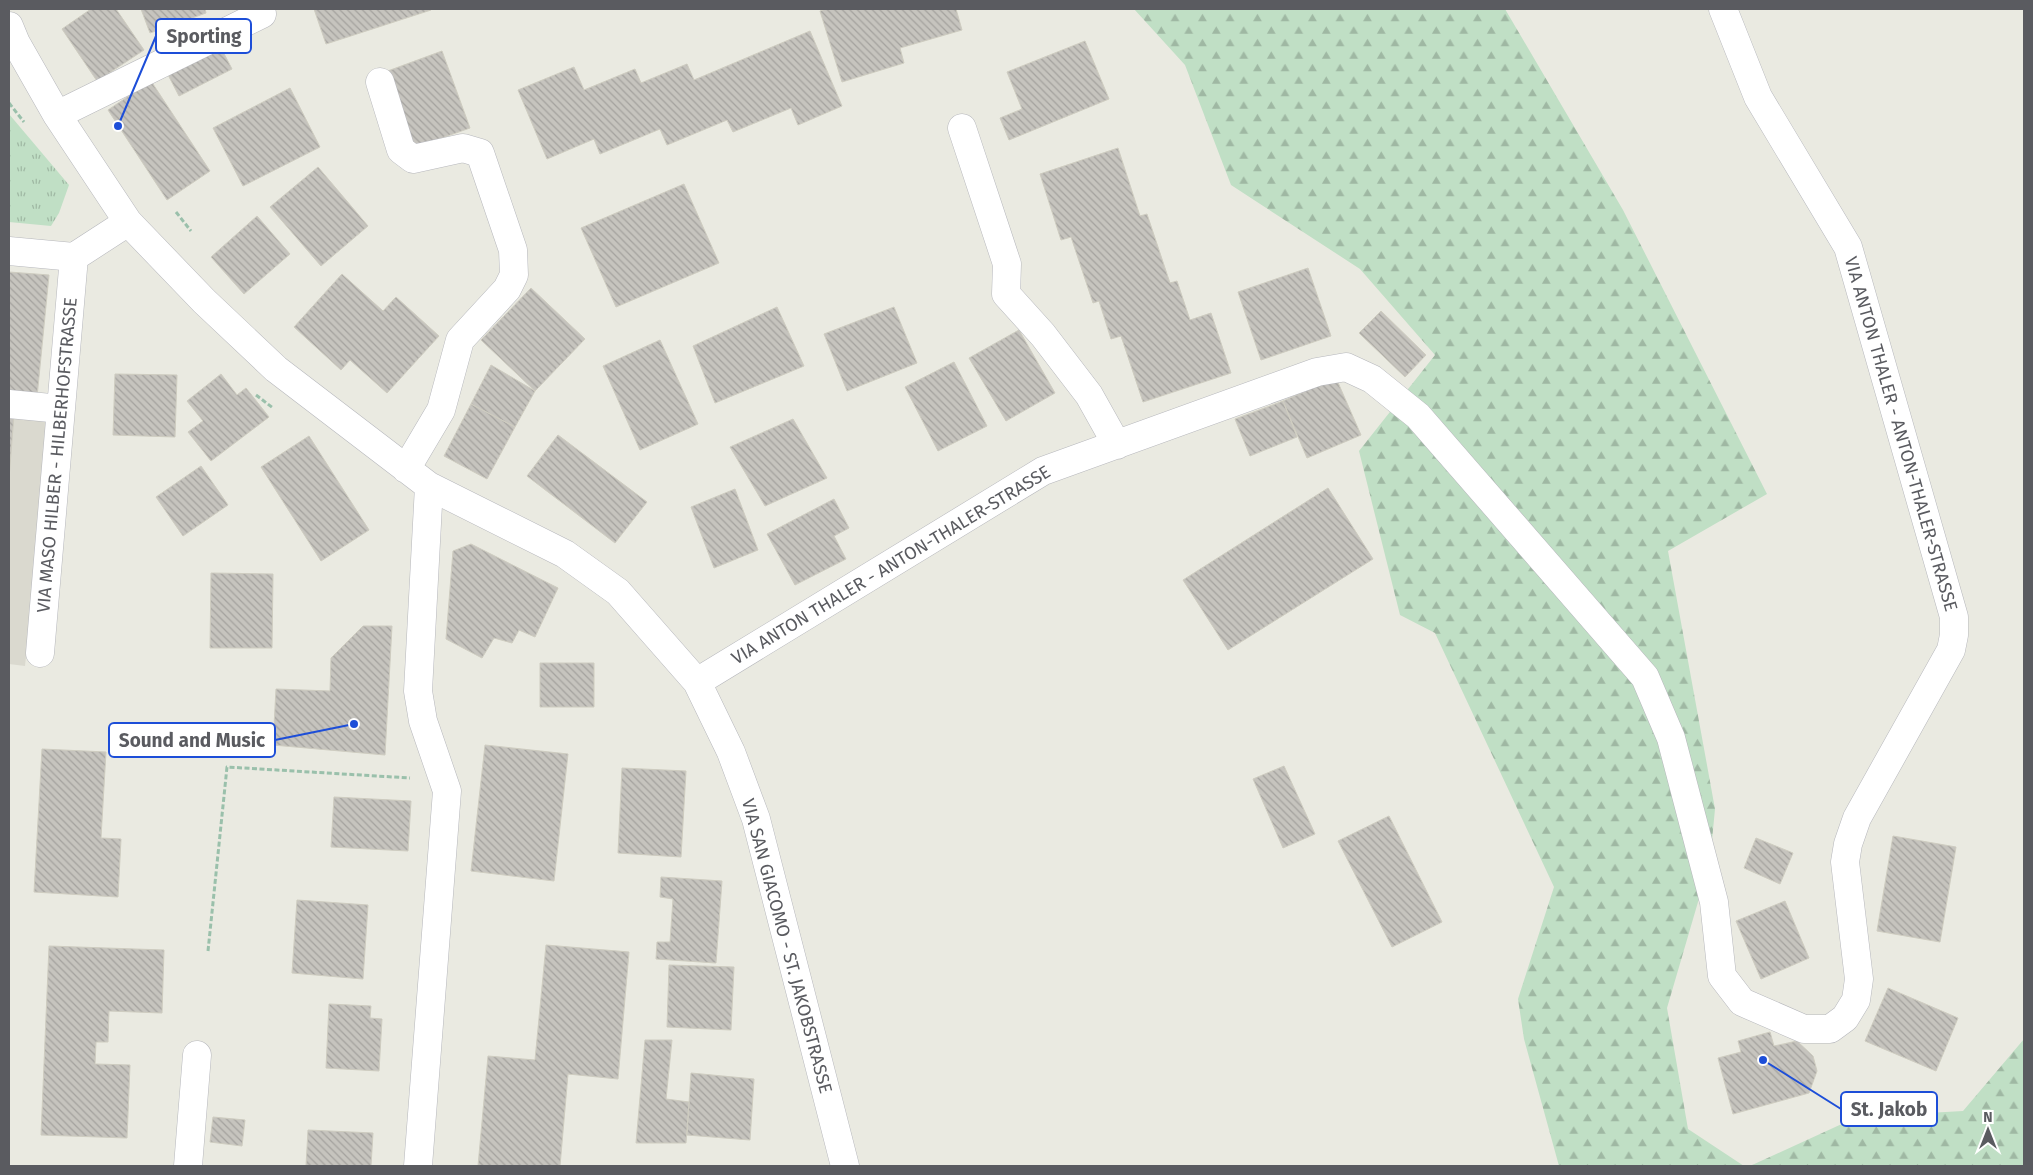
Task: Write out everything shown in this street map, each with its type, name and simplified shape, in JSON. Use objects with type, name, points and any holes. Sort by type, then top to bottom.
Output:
[{"type":"street","name":"VIA ANTON THALER - ANTON-THALER-STRASSE","points":[[697,682],[1043,471],[1117,446],[1317,372],[1346,367],[1372,379],[1418,416],[1644,677],[1671,738],[1714,902],[1722,976],[1742,1002],[1804,1030],[1830,1030],[1845,1018],[1856,1000],[1859,979],[1846,862],[1848,844],[1856,818],[1951,650],[1954,635],[1954,617],[1848,247],[1758,96],[1723,9]]},
{"type":"street","points":[[57,115],[262,14]]},
{"type":"street","name":"VIA SAN GIACOMO - ST. JAKOBSTRASSE","points":[[9,26],[16,43],[57,115],[128,222],[204,301],[276,368],[406,470],[429,486],[565,554],[618,592],[697,682],[731,752],[756,819],[845,1166]]},
{"type":"street","points":[[380,82],[401,150],[413,158],[463,148],[480,153],[513,250],[514,275],[507,289],[460,340],[442,410],[406,470]]},
{"type":"street","points":[[962,128],[1007,264],[1006,294],[1043,335],[1089,395],[1117,446]]},
{"type":"street","points":[[9,250],[74,257],[128,222]]},
{"type":"street","name":"VIA MASO HILBER - HILBERHOFSTRASSE","points":[[40,653],[74,257]]},
{"type":"street","points":[[9,404],[61,409]]},
{"type":"street","points":[[418,1166],[447,791],[423,721],[418,691],[429,486]]},
{"type":"street","points":[[188,1166],[197,1055]]},
{"type":"path","points":[[176,212],[191,231]]},
{"type":"path","points":[[208,952],[227,767],[443,780]]},
{"type":"shaded area","points":[[9,395],[54,399],[25,666],[9,664]]},
{"type":"green space","points":[[1134,9],[1505,9],[1623,210],[1767,494],[1668,551],[1715,809],[1710,861],[1667,1008],[1688,1129],[1744,1166],[1559,1166],[1524,1039],[1518,999],[1554,887],[1435,633],[1400,615],[1359,451],[1435,355],[1360,269],[1231,185],[1185,65]]},
{"type":"green space","points":[[9,114],[69,185],[59,213],[51,226],[9,222]]},
{"type":"green space","points":[[2024,1039],[2024,1166],[1750,1166],[1857,1117],[1963,1111]]},
{"type":"building","points":[[91,9],[116,9],[144,50],[97,81],[62,29]]},
{"type":"building","points":[[141,9],[205,9],[206,13],[150,33]]},
{"type":"building","points":[[314,9],[431,9],[431,10],[326,44]]},
{"type":"building","points":[[826,9],[956,9],[962,30],[900,48],[904,63],[842,82],[820,11]]},
{"type":"building","points":[[810,31],[842,106],[798,125],[791,108],[733,132],[727,120],[667,145],[660,129],[600,154],[594,139],[547,159],[518,90],[574,67],[584,90],[635,69],[641,83],[687,64],[694,80]]},
{"type":"building","points":[[1085,41],[1109,99],[1009,140],[1000,118],[1022,109],[1007,72]]},
{"type":"building","points":[[218,42],[232,69],[179,96],[165,69]]},
{"type":"building","points":[[442,51],[470,128],[413,148],[385,72]]},
{"type":"building","points":[[151,81],[210,171],[167,200],[108,110]]},
{"type":"building","points":[[290,88],[320,147],[243,186],[213,128]]},
{"type":"building","points":[[1118,148],[1140,216],[1147,214],[1170,283],[1177,281],[1190,320],[1211,313],[1231,373],[1143,402],[1121,336],[1111,339],[1099,301],[1093,303],[1071,237],[1061,240],[1040,174]]},
{"type":"building","points":[[318,167],[368,226],[321,266],[270,207]]},
{"type":"building","points":[[684,184],[719,263],[616,307],[581,228]]},
{"type":"building","points":[[257,216],[290,254],[244,294],[211,257]]},
{"type":"building","points":[[1308,268],[1331,336],[1261,360],[1238,292]]},
{"type":"building","points":[[9,272],[49,275],[37,397],[9,395]]},
{"type":"building","points":[[342,274],[383,311],[396,297],[439,336],[387,393],[350,360],[341,370],[294,327]]},
{"type":"building","points":[[531,288],[585,339],[535,391],[481,340]]},
{"type":"building","points":[[777,307],[804,366],[715,403],[693,346]]},
{"type":"building","points":[[894,307],[917,363],[847,391],[824,334]]},
{"type":"building","points":[[1381,311],[1426,355],[1405,377],[1359,333]]},
{"type":"building","points":[[1019,330],[1055,393],[1006,421],[969,358]]},
{"type":"building","points":[[660,340],[698,424],[640,450],[603,366]]},
{"type":"building","points":[[954,362],[987,426],[938,451],[905,387]]},
{"type":"building","points":[[491,365],[535,391],[515,427],[471,404]]},
{"type":"building","points":[[115,374],[177,375],[175,437],[113,435]]},
{"type":"building","points":[[221,374],[237,395],[246,388],[269,417],[211,461],[188,432],[203,421],[187,401]]},
{"type":"building","points":[[1336,378],[1361,435],[1307,458],[1283,401]]},
{"type":"building","points":[[1283,401],[1297,437],[1250,456],[1235,419]]},
{"type":"building","points":[[471,404],[515,427],[487,479],[444,456]]},
{"type":"building","points":[[9,415],[14,415],[9,478]]},
{"type":"building","points":[[793,419],[827,478],[765,506],[730,447]]},
{"type":"building","points":[[558,435],[647,502],[615,543],[527,476]]},
{"type":"building","points":[[309,436],[369,530],[321,561],[261,467]]},
{"type":"building","points":[[201,466],[228,505],[183,536],[156,497]]},
{"type":"building","points":[[1328,488],[1373,559],[1228,650],[1183,580]]},
{"type":"building","points":[[735,489],[758,550],[714,568],[691,507]]},
{"type":"building","points":[[834,499],[849,528],[834,536],[846,559],[795,585],[767,534]]},
{"type":"building","points":[[471,544],[558,588],[535,637],[519,630],[512,643],[494,638],[482,658],[446,639],[453,551]]},
{"type":"building","points":[[211,573],[273,574],[272,648],[210,648]]},
{"type":"building","points":[[363,626],[392,626],[385,755],[273,745],[276,689],[330,691],[331,658]]},
{"type":"building","points":[[540,663],[594,663],[594,707],[540,707]]},
{"type":"building","points":[[485,745],[568,754],[554,881],[471,871]]},
{"type":"building","points":[[42,749],[106,752],[101,838],[121,839],[118,897],[34,892]]},
{"type":"building","points":[[1284,766],[1315,834],[1283,848],[1253,779]]},
{"type":"building","points":[[622,768],[686,771],[681,857],[618,853]]},
{"type":"building","points":[[334,797],[411,801],[408,851],[331,847]]},
{"type":"building","points":[[1389,816],[1442,922],[1392,947],[1338,841]]},
{"type":"building","points":[[1893,836],[1956,847],[1940,942],[1877,931]]},
{"type":"building","points":[[1756,838],[1793,853],[1780,884],[1744,868]]},
{"type":"building","points":[[661,877],[722,881],[716,963],[656,959],[657,942],[670,942],[673,899],[660,897]]},
{"type":"building","points":[[297,900],[368,905],[363,979],[292,973]]},
{"type":"building","points":[[1785,901],[1809,958],[1761,979],[1736,921]]},
{"type":"building","points":[[546,945],[629,952],[618,1079],[568,1074],[560,1166],[478,1166],[488,1056],[535,1060]]},
{"type":"building","points":[[49,946],[164,950],[162,1013],[109,1011],[108,1042],[96,1042],[95,1064],[130,1065],[127,1138],[41,1135]]},
{"type":"building","points":[[669,965],[734,967],[731,1030],[667,1027]]},
{"type":"building","points":[[1888,988],[1958,1018],[1936,1071],[1865,1041]]},
{"type":"building","points":[[329,1004],[371,1006],[370,1018],[382,1019],[379,1071],[326,1068]]},
{"type":"building","points":[[1770,1032],[1774,1046],[1797,1041],[1813,1056],[1817,1071],[1809,1093],[1733,1114],[1718,1058],[1741,1052],[1738,1041]]},
{"type":"building","points":[[645,1040],[672,1040],[666,1099],[689,1102],[686,1143],[636,1143]]},
{"type":"building","points":[[691,1073],[754,1079],[750,1140],[687,1135]]},
{"type":"building","points":[[213,1117],[245,1120],[242,1146],[210,1142]]},
{"type":"building","points":[[308,1130],[373,1133],[371,1166],[306,1166]]},
{"type":"place","name":"Sporting","points":[[118,126]]},
{"type":"place","name":"Sound and Music","points":[[354,724]]},
{"type":"place","name":"St. Jakob","points":[[1763,1060]]}]
